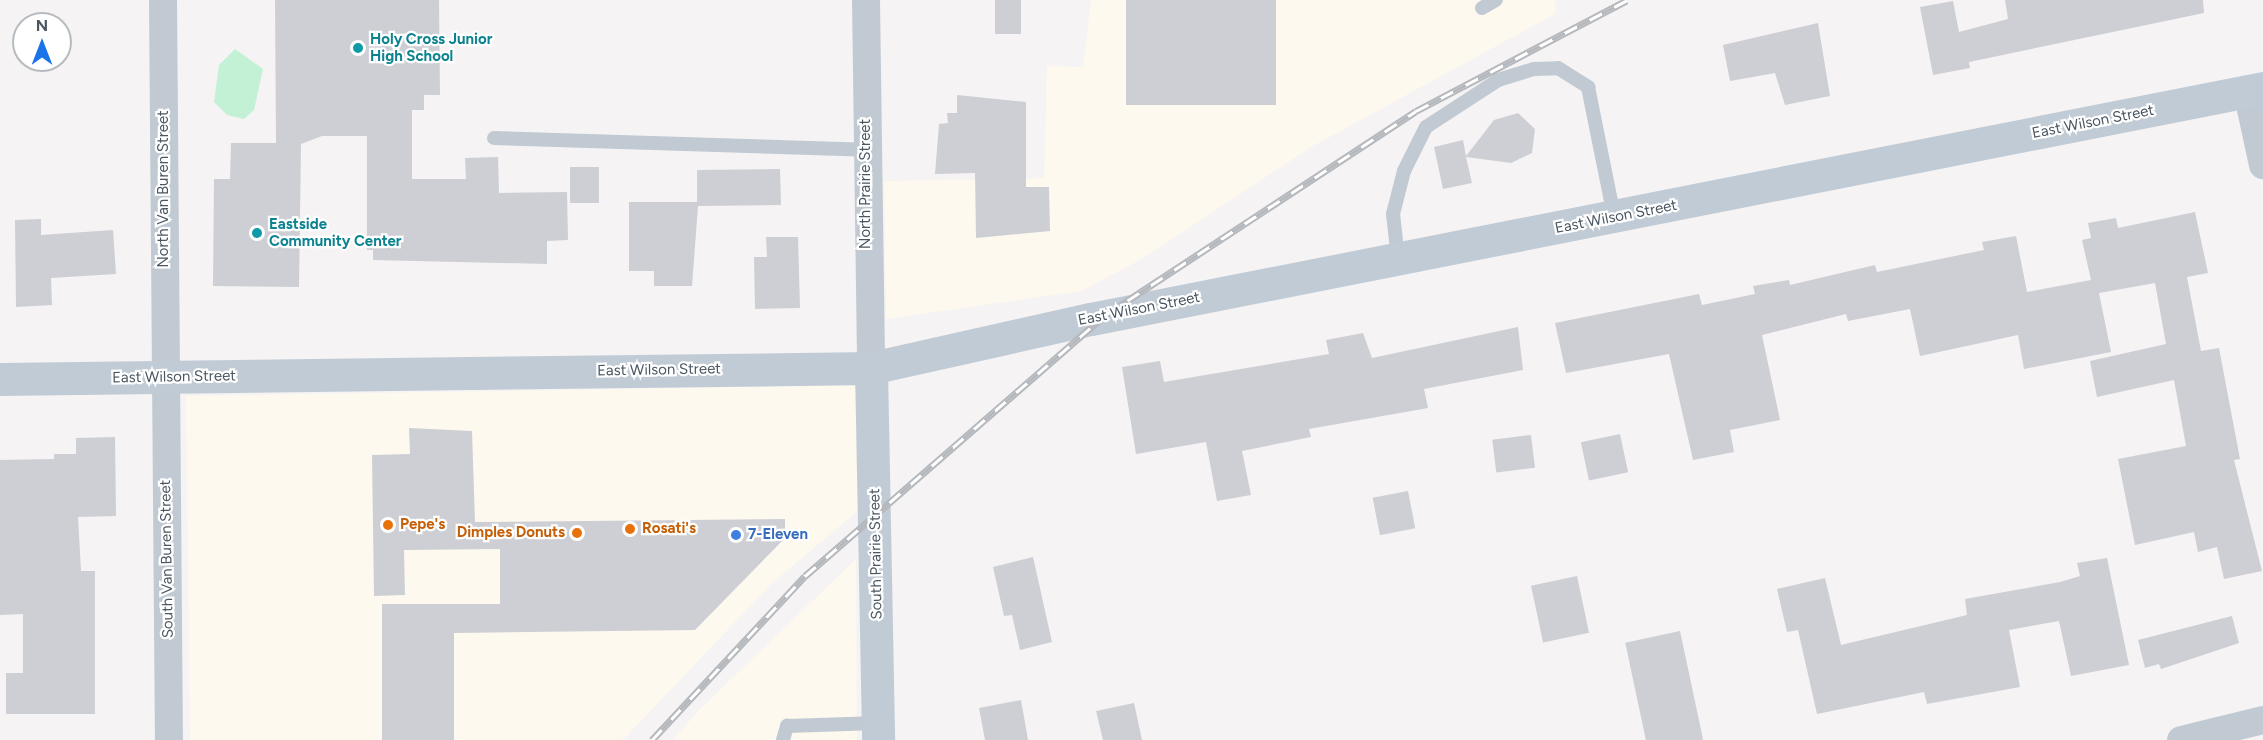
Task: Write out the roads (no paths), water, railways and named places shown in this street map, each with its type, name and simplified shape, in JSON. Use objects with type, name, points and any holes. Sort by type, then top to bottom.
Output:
[{"type":"street","name":"North Van Buren Street","points":[[163,0],[165,377]]},
{"type":"street","name":"North Prairie Street","points":[[866,0],[866,150],[871,368]]},
{"type":"street","name":"East Wilson Street","points":[[0,379],[871,368],[1398,258],[2255,90]]},
{"type":"street","points":[[2255,90],[2263,165]]},
{"type":"street","name":"South Prairie Street","points":[[871,368],[878,732]]},
{"type":"street","name":"South Van Buren Street","points":[[165,377],[169,740]]},
{"type":"street","points":[[2181,740],[2263,720]]},
{"type":"lane","points":[[1482,8],[1496,0]]},
{"type":"lane","points":[[1398,258],[1394,214],[1404,171],[1426,127],[1498,80],[1534,69],[1558,68],[1588,87],[1615,217]]},
{"type":"lane","points":[[494,138],[866,150]]},
{"type":"lane","points":[[783,740],[787,726],[878,732]]},
{"type":"railway","points":[[652,740],[805,576],[1104,316],[1416,111],[1627,0]]},
{"type":"place","name":"Holy Cross Junior High School","points":[[358,48]]},
{"type":"place","name":"Eastside Community Center","points":[[257,233]]},
{"type":"place","name":"Pepe's","points":[[388,525]]},
{"type":"place","name":"Rosati's","points":[[630,529]]},
{"type":"place","name":"Dimples Donuts","points":[[577,533]]},
{"type":"place","name":"7-Eleven","points":[[736,535]]}]
